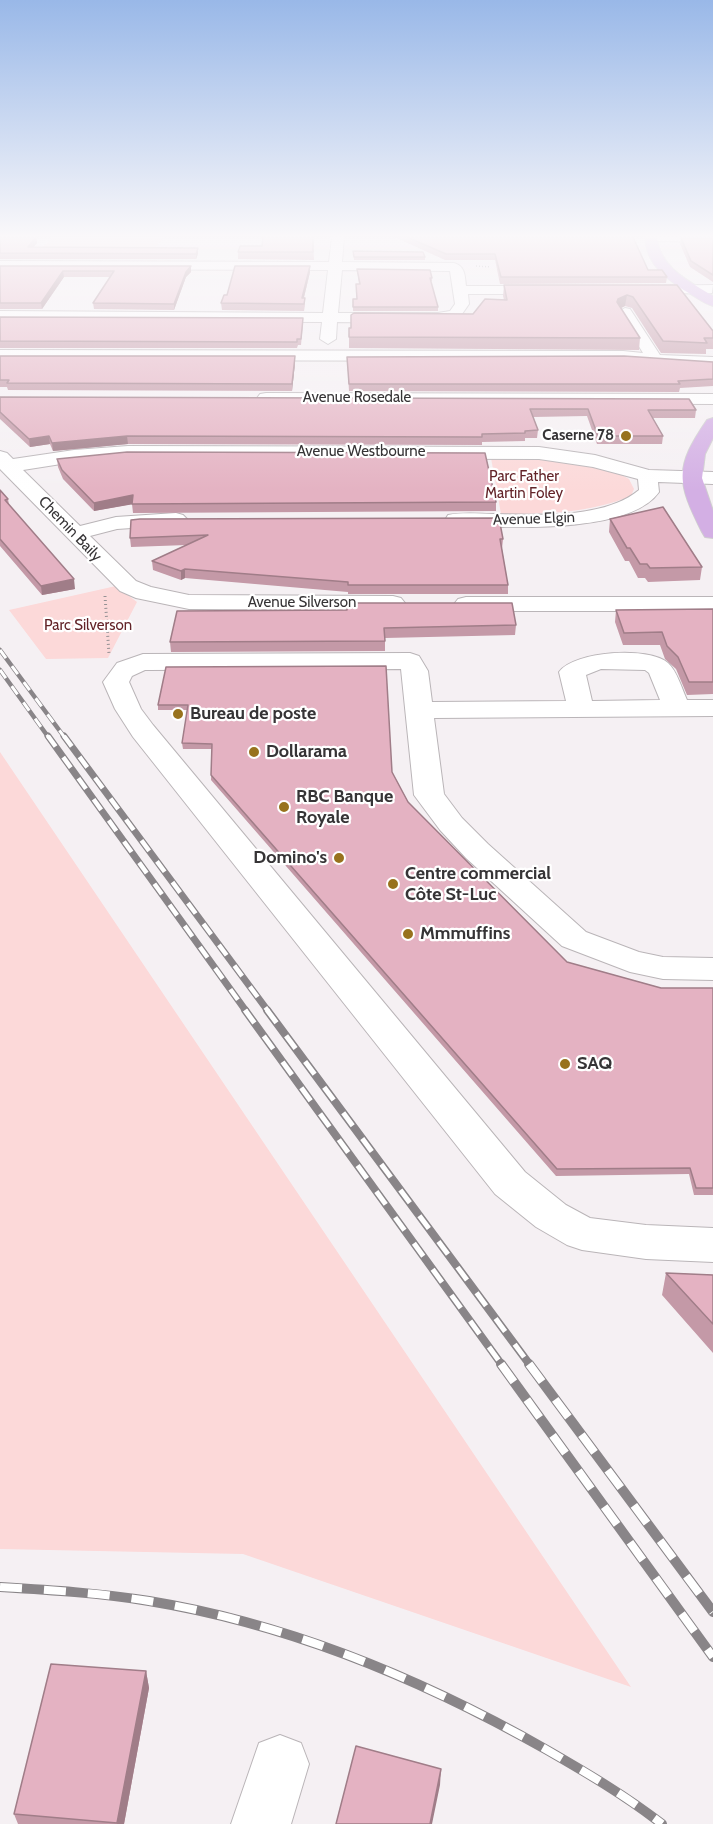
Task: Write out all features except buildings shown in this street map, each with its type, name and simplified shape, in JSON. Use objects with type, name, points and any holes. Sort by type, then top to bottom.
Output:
[{"type":"main road","points":[[713,424],[695,453],[691,478],[696,498],[713,532]]},
{"type":"street","points":[[324,376],[329,322]]},
{"type":"street","points":[[631,322],[655,359]]},
{"type":"street","points":[[0,355],[324,376],[623,356],[713,362]]},
{"type":"street","name":"Avenue Rosedale","points":[[250,398],[324,376],[713,399]]},
{"type":"street","name":"Avenue Westbourne","points":[[4,461],[128,452],[508,453],[579,458],[610,464],[648,476],[713,478]]},
{"type":"street","name":"Chemin Baily","points":[[4,461],[128,586],[144,593]]},
{"type":"street","name":"Avenue Elgin","points":[[438,520],[543,520],[602,513],[623,508],[643,499],[649,492],[648,476]]},
{"type":"street","points":[[75,534],[116,523],[192,519]]},
{"type":"street","name":"Avenue Silverson","points":[[144,593],[166,599],[220,603],[713,604]]},
{"type":"street","points":[[711,970],[663,968],[630,961],[574,939],[451,825],[429,795],[415,671],[410,661],[142,662],[128,666],[119,673],[116,682],[128,709],[143,730],[510,1183],[551,1215],[582,1233],[646,1242],[713,1245]]},
{"type":"street","points":[[580,709],[572,672],[597,661],[643,662],[654,665],[660,669],[677,708]]},
{"type":"street","points":[[419,710],[713,708]]},
{"type":"street","points":[[261,1824],[280,1764]]},
{"type":"path","points":[[105,590],[110,657]]},
{"type":"green space","name":"Parc Father Martin Foley","points":[[491,458],[562,460],[598,466],[629,479],[634,489],[631,496],[599,506],[551,513],[501,514]]},
{"type":"green space","name":"Parc Silverson","points":[[116,586],[137,602],[108,658],[46,659],[9,610]]},
{"type":"green space","points":[[0,752],[631,1687],[243,1554],[0,1549]]},
{"type":"railway","points":[[0,650],[65,738]]},
{"type":"railway","points":[[0,670],[49,738]]},
{"type":"railway","points":[[48,736],[246,1011]]},
{"type":"railway","points":[[64,736],[268,1011]]},
{"type":"railway","points":[[245,1010],[502,1365]]},
{"type":"railway","points":[[267,1010],[530,1365]]},
{"type":"railway","points":[[501,1364],[713,1657]]},
{"type":"railway","points":[[529,1364],[713,1612]]},
{"type":"railway","points":[[0,1587],[94,1594],[202,1611],[253,1624],[355,1658],[453,1700],[500,1724],[591,1776],[662,1824]]},
{"type":"place","name":"Caserne 78","points":[[626,436]]},
{"type":"place","name":"Bureau de poste","points":[[178,714]]},
{"type":"place","name":"Dollarama","points":[[254,752]]},
{"type":"place","name":"RBC Banque Royale","points":[[284,807]]},
{"type":"place","name":"Domino's","points":[[339,858]]},
{"type":"place","name":"Centre commercial Côte St-Luc","points":[[393,884]]},
{"type":"place","name":"Mmmuffins","points":[[408,934]]},
{"type":"place","name":"SAQ","points":[[565,1064]]}]
